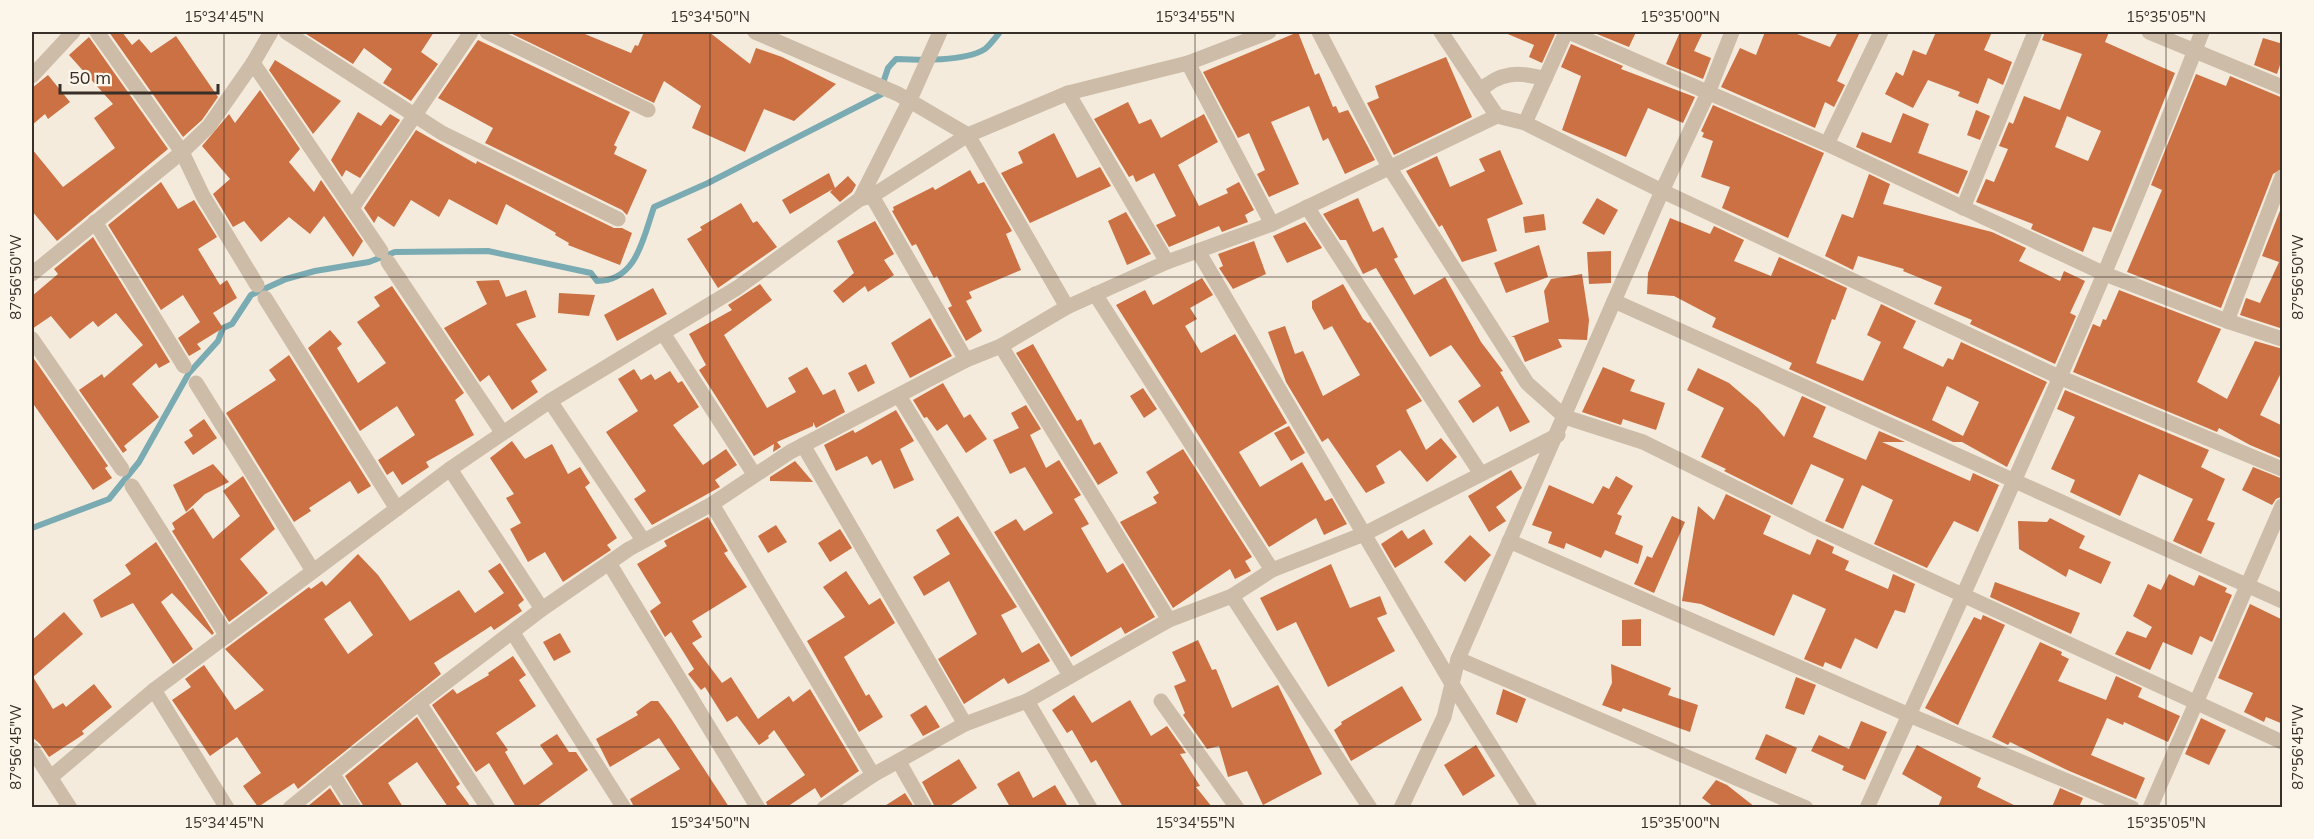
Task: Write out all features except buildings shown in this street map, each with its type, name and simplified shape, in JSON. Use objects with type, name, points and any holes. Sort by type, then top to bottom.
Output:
[{"type":"street","points":[[32,76],[73,32]]},
{"type":"street","points":[[97,32],[182,152],[203,196],[397,509]]},
{"type":"street","points":[[32,274],[182,152],[209,126],[253,63],[271,32]]},
{"type":"street","points":[[286,32],[442,133],[618,219]]},
{"type":"street","points":[[352,208],[471,32]]},
{"type":"street","points":[[487,32],[648,110]]},
{"type":"street","points":[[755,32],[898,94],[968,135],[1066,307]]},
{"type":"street","points":[[866,197],[940,32]]},
{"type":"street","points":[[51,777],[154,690],[450,469],[550,401],[737,288],[866,197],[968,135],[1068,93],[1188,63],[1269,32]]},
{"type":"street","points":[[1319,32],[1389,167],[1527,383],[1565,417],[1643,442],[1817,528],[2283,742]]},
{"type":"street","points":[[1441,32],[1497,116]]},
{"type":"street","points":[[1525,123],[1568,32],[1827,144],[2105,274],[2227,321],[2283,339]]},
{"type":"street","points":[[1401,807],[1444,717],[1458,659],[1558,435],[1662,191],[1708,93],[1732,32]]},
{"type":"street","points":[[1827,144],[1881,32]]},
{"type":"street","points":[[1963,208],[2035,32]]},
{"type":"street","points":[[2150,32],[2283,87]]},
{"type":"street","points":[[1867,807],[2015,480],[2105,274],[2202,32]]},
{"type":"street","points":[[253,63],[502,432]]},
{"type":"street","points":[[1188,63],[1272,224]]},
{"type":"street","points":[[1480,92],[1492,79],[1510,74],[1530,74],[1545,79]]},
{"type":"street","points":[[1068,93],[1167,262]]},
{"type":"street","points":[[290,807],[419,703],[542,609],[643,540],[712,504],[754,474],[966,360],[1000,346],[1066,307],[1167,262],[1272,224],[1497,116],[1525,123],[1662,191],[2060,377],[2283,469]]},
{"type":"street","points":[[2227,321],[2283,177]]},
{"type":"street","points":[[866,197],[966,360]]},
{"type":"street","points":[[1307,207],[1481,474]]},
{"type":"street","points":[[95,222],[184,366]]},
{"type":"street","points":[[1198,251],[1452,684],[1530,807]]},
{"type":"street","points":[[1095,294],[1272,570]]},
{"type":"street","points":[[1614,302],[2283,600]]},
{"type":"street","points":[[663,333],[754,474]]},
{"type":"street","points":[[32,339],[122,470]]},
{"type":"street","points":[[1000,346],[1169,620]]},
{"type":"street","points":[[196,383],[313,572]]},
{"type":"street","points":[[899,396],[1070,675]]},
{"type":"street","points":[[550,401],[643,540]]},
{"type":"street","points":[[824,807],[873,775],[964,724],[1028,701],[1169,620],[1232,596],[1272,570],[1364,534],[1558,435]]},
{"type":"street","points":[[803,446],[964,724]]},
{"type":"street","points":[[450,469],[542,609]]},
{"type":"street","points":[[132,486],[227,636]]},
{"type":"street","points":[[712,504],[873,775]]},
{"type":"street","points":[[2150,807],[2283,506]]},
{"type":"street","points":[[1509,541],[1909,715],[2132,807]]},
{"type":"street","points":[[609,563],[758,807]]},
{"type":"street","points":[[1232,596],[1370,807]]},
{"type":"street","points":[[513,633],[624,807]]},
{"type":"street","points":[[1458,659],[1806,807]]},
{"type":"street","points":[[154,690],[227,807]]},
{"type":"street","points":[[1028,701],[1090,807]]},
{"type":"street","points":[[1161,701],[1237,807]]},
{"type":"street","points":[[419,703],[488,807]]},
{"type":"street","points":[[32,749],[70,807]]},
{"type":"street","points":[[899,762],[924,807]]},
{"type":"street","points":[[332,773],[354,807]]},
{"type":"waterway","points":[[884,80],[888,68],[896,59],[941,59],[965,56],[985,49],[1000,32]]},
{"type":"waterway","points":[[32,528],[109,499],[139,462],[189,373],[218,341],[223,328],[232,324],[251,295],[286,279],[315,271],[369,262],[395,252],[488,251],[591,273],[597,281],[610,279],[621,274],[630,266],[642,244],[654,207],[708,183],[882,94]]}]
